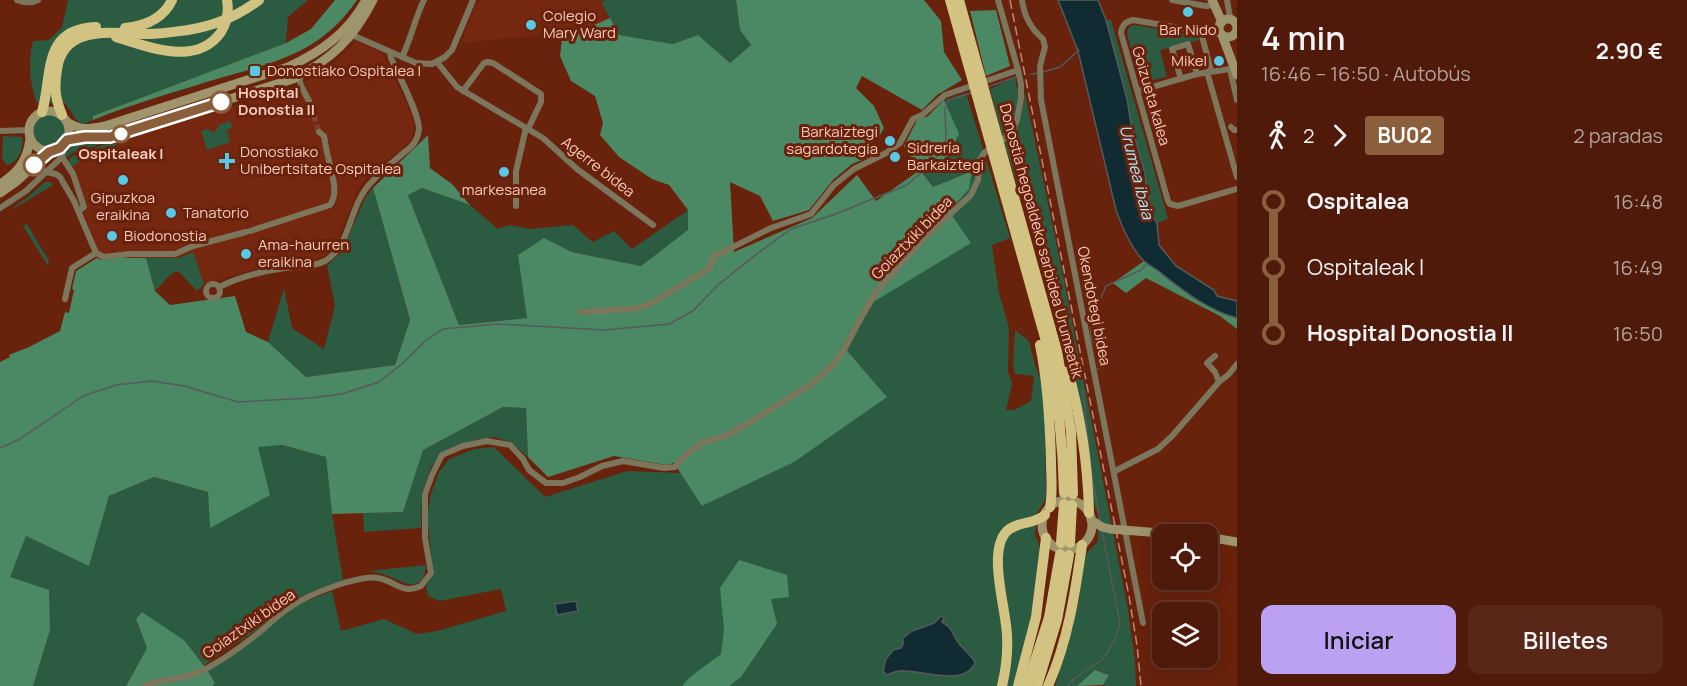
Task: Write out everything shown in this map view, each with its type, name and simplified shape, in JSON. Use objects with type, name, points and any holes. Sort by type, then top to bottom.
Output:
[{"type":"highway","points":[[122,28],[137,26],[156,19],[164,13],[172,0]]},
{"type":"highway","points":[[100,33],[168,51],[197,49],[212,41],[222,30],[228,11],[227,0]]},
{"type":"highway","points":[[64,118],[56,99],[57,66],[68,45],[76,39],[100,33],[148,34],[181,31],[215,24],[245,10],[259,0]]},
{"type":"highway","name":"Donostia hegoaldeko sarbidea Urumeatik","points":[[950,0],[971,60],[1058,351],[1071,431],[1065,549],[1057,620],[1037,686]]},
{"type":"highway","name":"Donostia hegoaldeko sarbidea Urumeatik","points":[[959,0],[971,60]]},
{"type":"highway","points":[[42,112],[51,58],[63,39],[72,32],[89,27],[181,31]]},
{"type":"highway","name":"Donostia hegoaldeko sarbidea Urumeatik","points":[[1002,169],[1049,352],[1058,403],[1068,499]]},
{"type":"highway","points":[[1002,686],[1007,659],[1007,634],[997,554],[1004,535],[1012,527],[1037,520],[1048,511],[1052,495],[1048,408],[1042,354],[1033,310],[1034,300]]},
{"type":"highway","points":[[1049,319],[1056,327],[1075,397],[1084,447],[1090,516]]},
{"type":"highway","points":[[1018,686],[1040,597],[1045,534],[1036,526],[1024,524]]},
{"type":"highway","points":[[1048,686],[1063,644],[1074,602],[1085,541]]},
{"type":"highway","name":"Donostia hegoaldeko sarbidea Urumeatik","points":[[1027,686],[1065,549]]},
{"type":"main road","points":[[0,193],[49,152],[57,150],[65,143],[85,137],[110,137],[221,102],[313,69],[330,57],[352,36],[374,0]]},
{"type":"main road","points":[[1213,2],[1224,31],[1234,70]]},
{"type":"main road","points":[[352,36],[353,24],[365,3]]},
{"type":"main road","points":[[0,184],[13,176],[24,163],[32,119],[42,112],[52,111],[81,129],[105,126],[281,70],[301,61],[333,40],[348,28],[365,3]]},
{"type":"main road","points":[[1228,20],[1235,21],[1236,29],[1224,31],[1228,20]]},
{"type":"main road","points":[[333,40],[352,36]]},
{"type":"main road","points":[[330,57],[338,45],[333,40]]},
{"type":"main road","points":[[298,76],[301,61]]},
{"type":"main road","points":[[64,118],[69,134],[65,143]]},
{"type":"main road","points":[[29,135],[38,148],[49,152]]},
{"type":"main road","points":[[1114,529],[1101,531],[1071,550],[1059,549],[1049,542],[1043,523],[1048,511],[1060,502],[1071,501],[1081,505],[1102,526],[1152,532]]},
{"type":"main road","points":[[1085,541],[1091,531],[1090,516]]},
{"type":"main road","points":[[1218,539],[1237,542]]},
{"type":"street","points":[[17,0],[27,3],[38,0]]},
{"type":"street","points":[[402,57],[424,0]]},
{"type":"street","points":[[352,36],[421,64],[432,64],[449,54],[455,45],[474,0]]},
{"type":"street","name":"Goiaztxiki bidea","points":[[144,686],[201,672],[253,638],[293,605],[334,587],[368,578],[379,578],[406,590],[421,586],[431,573],[425,538],[425,494],[442,455],[463,446],[488,441],[510,445],[523,459],[529,470],[546,483],[563,483],[602,466],[623,461],[664,468],[675,466],[703,442],[723,437],[744,426],[810,385],[834,364],[876,292],[924,238],[971,195],[978,180],[979,161],[984,153],[1012,133],[1017,120],[1021,84],[999,0]]},
{"type":"street","name":"Okendotegi bidea","points":[[1022,0],[1025,15],[1043,39],[1044,47],[1040,66],[1041,100],[1143,623]]},
{"type":"street","points":[[1172,0],[1206,6],[1213,2]]},
{"type":"street","points":[[1227,0],[1230,17],[1235,21]]},
{"type":"street","name":"Goizueta kalea","points":[[1224,31],[1216,34],[1133,20],[1126,23],[1121,33],[1170,204],[1178,206],[1236,189]]},
{"type":"street","points":[[1201,32],[1209,72],[1237,177]]},
{"type":"street","points":[[1181,79],[1172,49],[1188,44],[1197,74]]},
{"type":"street","points":[[219,287],[257,273],[323,262],[342,243],[364,190],[414,144],[418,132],[418,120],[390,52]]},
{"type":"street","name":"Agerre bidea","points":[[437,62],[448,78],[463,91],[543,138],[577,169],[653,225]]},
{"type":"street","points":[[463,91],[484,63],[488,62],[541,93],[541,102],[527,129],[516,171],[516,206]]},
{"type":"street","points":[[580,312],[633,309],[648,305],[710,268],[713,257],[771,228],[811,214],[834,185],[854,169],[886,153],[900,143],[913,119],[922,115],[940,98],[951,92],[1018,70]]},
{"type":"street","points":[[1138,91],[1197,74],[1234,70],[1237,100]]},
{"type":"street","points":[[298,76],[314,117]]},
{"type":"street","points":[[0,131],[29,135]]},
{"type":"street","points":[[45,172],[60,177],[79,211],[96,253],[104,257],[130,254],[175,254],[193,246],[248,232],[330,205],[334,200],[335,192],[322,134]]},
{"type":"street","points":[[0,208],[26,191],[62,157],[65,143]]},
{"type":"street","points":[[62,157],[73,174],[84,207],[79,211]]},
{"type":"street","points":[[65,298],[72,268],[96,253]]},
{"type":"street","points":[[1215,356],[1207,363],[1215,372],[1219,382]]},
{"type":"street","points":[[1115,471],[1158,448],[1172,436],[1237,364]]},
{"type":"shaded area","name":"Colegio Mary Ward","points":[[481,0],[606,0],[602,3],[610,18],[562,39],[559,33],[462,43],[474,6]]},
{"type":"shaded area","name":"Donostiako Unibertsitate Ospitalea","points":[[356,41],[385,56],[413,119],[414,129],[408,143],[367,177],[358,189],[338,240],[326,255],[309,262],[270,265],[204,284],[193,252],[179,258],[102,260],[97,258],[91,233],[66,166],[71,157],[295,86],[322,73]]},
{"type":"green space","points":[[68,0],[308,0],[288,17],[286,43],[93,116],[93,120],[84,124],[77,121],[65,103],[37,103],[31,80],[30,56],[33,41],[49,40],[62,27]]},
{"type":"green space","points":[[335,0],[357,0],[327,33],[293,54],[93,120],[93,116],[286,43],[311,29]]},
{"type":"green space","points":[[606,0],[736,0],[740,30],[751,45],[730,63],[698,36],[673,44],[619,35],[601,2]]},
{"type":"green space","points":[[736,0],[924,0],[941,21],[944,52],[962,80],[937,95],[922,110],[862,76],[856,88],[874,106],[884,128],[879,137],[865,148],[869,157],[852,164],[833,180],[809,210],[773,221],[760,196],[730,182],[734,252],[812,218],[857,175],[876,201],[920,170],[933,187],[972,171],[969,189],[949,211],[971,243],[865,307],[843,346],[887,397],[794,462],[702,506],[674,463],[666,465],[614,456],[548,477],[528,457],[526,408],[503,407],[423,450],[403,512],[332,514],[326,457],[282,445],[258,447],[270,495],[210,528],[208,492],[154,477],[109,496],[89,566],[26,536],[10,577],[49,590],[50,630],[33,686],[0,686],[0,362],[10,357],[9,355],[60,331],[65,312],[69,313],[76,271],[97,258],[102,260],[146,258],[155,291],[170,305],[235,296],[246,332],[268,342],[306,377],[395,365],[410,320],[373,188],[428,135],[430,168],[452,184],[470,205],[422,188],[408,195],[459,325],[527,318],[518,255],[544,238],[572,252],[641,266],[688,230],[688,210],[669,185],[652,179],[619,157],[600,135],[603,123],[595,96],[571,81],[560,56],[562,39],[610,18],[619,35],[673,44],[698,35],[730,63],[751,45],[740,30]]},
{"type":"green space","points":[[996,10],[1010,66],[986,76],[970,11]]},
{"type":"green space","points":[[1106,20],[1111,20],[1168,219],[1157,223],[1153,217],[1145,174]]},
{"type":"green space","points":[[1131,26],[1198,36],[1199,40],[1160,50],[1167,77],[1143,82],[1140,81],[1127,33]]},
{"type":"green space","points":[[1015,77],[1017,88],[1025,94],[1065,285],[1128,610],[1136,686],[1105,686],[1103,685],[1109,675],[1096,670],[1077,686],[1055,686],[1079,599],[1083,557],[1098,541],[1099,515],[1092,500],[1078,392],[1046,274],[1005,146],[990,89]]},
{"type":"green space","points":[[966,93],[1010,238],[992,245],[999,293],[1009,328],[1008,371],[1012,384],[1006,410],[1014,410],[1031,401],[1034,376],[1015,374],[1013,366],[1015,330],[1029,341],[1042,383],[1045,405],[1046,496],[1037,513],[1035,535],[1039,544],[1039,556],[1033,605],[1015,686],[213,686],[215,683],[208,671],[265,631],[294,606],[332,591],[341,631],[384,619],[417,634],[437,631],[506,611],[501,589],[439,601],[428,596],[426,586],[433,573],[427,516],[431,494],[439,472],[449,459],[474,449],[494,447],[545,497],[627,471],[681,473],[703,506],[886,396],[843,346],[865,307],[968,189],[971,171],[933,187],[920,170],[958,134],[944,100]]},
{"type":"green space","points":[[944,100],[959,134],[944,161],[920,170],[904,146],[917,120],[928,116]]},
{"type":"green space","points":[[49,115],[60,120],[65,131],[60,142],[49,147],[38,142],[33,131],[38,120]]},
{"type":"green space","points":[[230,121],[232,128],[227,130],[230,142],[207,150],[201,131],[208,129],[212,132],[216,131],[219,125]]},
{"type":"green space","points":[[3,136],[22,137],[22,146],[17,159],[6,165],[2,158]]},
{"type":"green space","points":[[82,141],[108,142],[72,153],[65,159],[69,146]]},
{"type":"green space","points":[[106,144],[116,144],[117,148],[79,162],[73,166],[72,170],[67,163],[72,156]]},
{"type":"green space","points":[[45,182],[51,182],[53,185],[13,209],[13,208]]},
{"type":"green space","points":[[373,188],[410,321],[395,365],[306,377],[268,342],[284,288],[292,328],[324,349],[335,306],[327,265],[342,252],[365,198]]},
{"type":"green space","points":[[422,188],[470,205],[498,229],[509,225],[530,229],[573,225],[593,242],[614,231],[632,249],[688,210],[689,230],[641,266],[572,252],[544,239],[518,255],[528,318],[459,325],[408,195]]},
{"type":"green space","points":[[27,224],[49,261],[48,266],[23,226]]},
{"type":"green space","points":[[193,252],[204,284],[197,291],[178,271],[171,274],[155,291],[146,258],[179,258]]},
{"type":"green space","points":[[1144,261],[1212,308],[1237,318],[1237,329],[1220,316],[1146,278],[1126,293],[1113,283]]},
{"type":"green space","points":[[503,407],[526,408],[528,457],[510,442],[494,437],[475,440],[442,452],[431,468],[422,492],[421,528],[364,532],[363,513],[403,512],[422,450]]},
{"type":"green space","points":[[281,445],[326,457],[332,514],[343,580],[287,604],[254,632],[204,665],[185,641],[136,619],[147,648],[126,686],[33,686],[50,630],[9,577],[26,536],[89,565],[109,496],[154,477],[208,492],[211,528],[258,446]]},
{"type":"green space","points":[[739,560],[787,575],[789,597],[771,599],[777,624],[741,677],[729,686],[682,686],[690,677],[721,654],[724,630],[720,588]]},
{"type":"green space","points":[[426,565],[421,581],[416,584],[369,571]]},
{"type":"green space","points":[[142,612],[185,641],[208,671],[215,683],[213,686],[126,686],[147,648],[136,619]]},
{"type":"green space","points":[[1095,670],[1109,675],[1103,685],[1077,686]]},
{"type":"water","name":"Urumea ibaia","points":[[1058,0],[1098,0],[1106,20],[1127,99],[1153,217],[1157,223],[1159,245],[1176,266],[1214,290],[1217,296],[1237,301],[1237,318],[1205,305],[1185,292],[1144,261],[1130,242],[1116,210],[1078,51]]},
{"type":"water","points":[[576,601],[578,611],[557,615],[555,604]]},
{"type":"water","points":[[941,616],[944,617],[942,622],[950,628],[958,642],[975,662],[971,669],[955,676],[903,671],[887,675],[883,671],[886,659],[893,650],[901,648],[903,638],[912,631],[934,623]]},
{"type":"waterway","points":[[1043,72],[1060,67],[1079,50]]},
{"type":"waterway","points":[[1031,74],[1039,73]]},
{"type":"waterway","points":[[987,87],[1016,77]]},
{"type":"waterway","points":[[0,448],[20,439],[83,396],[116,385],[152,381],[184,386],[238,402],[311,398],[342,394],[379,382],[425,341],[443,329],[497,324],[604,330],[669,324],[693,311],[718,285],[791,229],[833,215],[907,185],[934,161],[946,139],[945,109],[949,100],[971,93]]},
{"type":"waterway","points":[[1098,369],[1101,360],[1092,340],[1091,329],[1106,286],[1141,270],[1147,264]]},
{"type":"waterway","points":[[1083,390],[1092,476],[1100,521]]},
{"type":"waterway","points":[[1067,686],[1076,677],[1103,659],[1116,638],[1120,623],[1102,531]]},
{"type":"tunnel","points":[[314,116],[319,132]]},
{"type":"railway","points":[[1010,0],[1129,596],[1141,686]]},
{"type":"bus line","name":"BU02","points":[[34,165],[43,156],[64,145],[67,140],[79,137],[106,138],[221,102]]},
{"type":"place","name":"Bar Nido","points":[[1188,12]]},
{"type":"place","name":"Colegio Mary Ward","points":[[531,25]]},
{"type":"place","name":"Mikel","points":[[1219,61]]},
{"type":"place","name":"Donostiako Ospitalea I","points":[[255,71]]},
{"type":"place","name":"Hospital Donostia II","points":[[221,102]]},
{"type":"place","name":"Ospitaleak I","points":[[121,134]]},
{"type":"place","name":"Barkaiztegi sagardotegia","points":[[890,141]]},
{"type":"place","name":"Sidrería Barkaiztegi","points":[[895,157]]},
{"type":"place","name":"Donostiako Unibertsitate Ospitalea","points":[[227,161]]},
{"type":"place","name":"markesanea","points":[[504,172]]},
{"type":"place","name":"Gipuzkoa eraikina","points":[[123,180]]},
{"type":"place","name":"Tanatorio","points":[[171,213]]},
{"type":"place","name":"Biodonostia","points":[[112,236]]},
{"type":"place","name":"Ama-haurren eraikina","points":[[246,254]]}]
